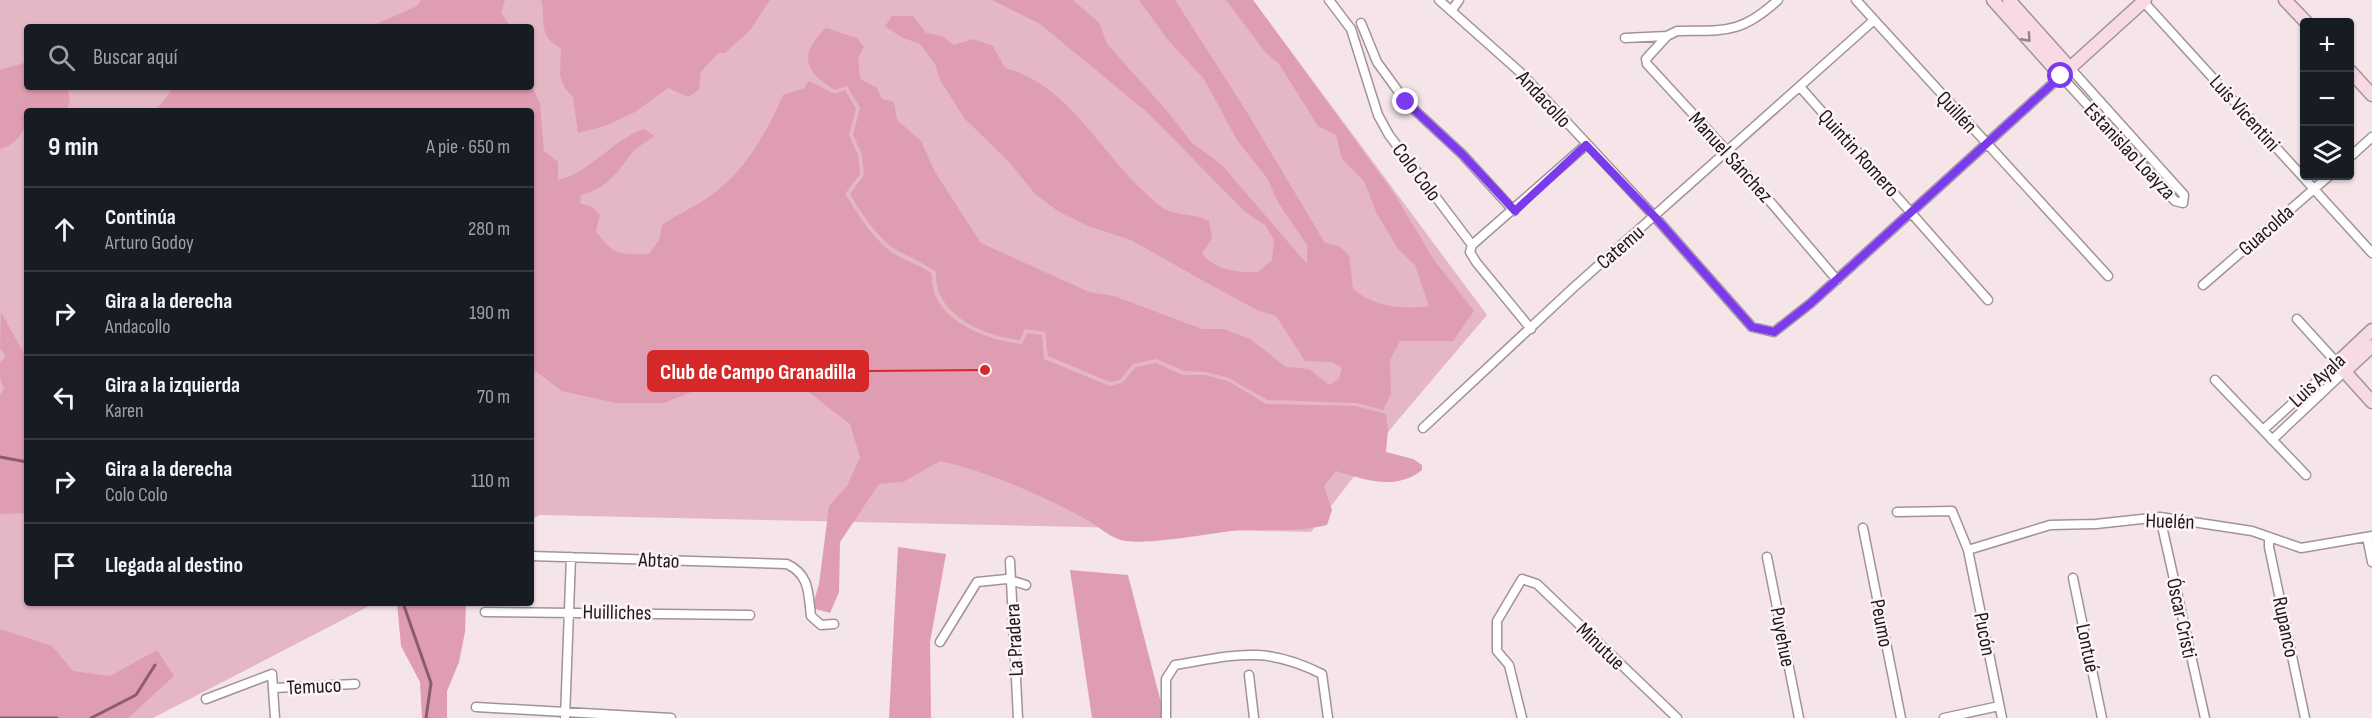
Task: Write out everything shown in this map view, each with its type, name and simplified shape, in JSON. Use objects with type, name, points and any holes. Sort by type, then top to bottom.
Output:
[{"type":"street","name":"Colo Colo","points":[[1329,0],[1351,29],[1378,115],[1389,135],[1472,245],[1470,252],[1476,262],[1531,329]]},
{"type":"street","name":"Andacollo","points":[[1439,0],[1521,73],[1655,217],[1752,327],[1774,332],[1837,280]]},
{"type":"street","points":[[1452,10],[1459,0]]},
{"type":"street","points":[[1625,38],[1730,30],[1751,20],[1778,0]]},
{"type":"street","name":"Quillén","points":[[1856,0],[2108,276]]},
{"type":"street","name":"Estanislao Loayza","points":[[1992,0],[2066,72],[2184,195],[2183,203],[2175,201],[2066,72],[2008,0]]},
{"type":"street","points":[[1837,280],[2143,0]]},
{"type":"street","name":"Luis Vicentini","points":[[2143,0],[2372,253]]},
{"type":"street","points":[[2285,0],[2302,18]]},
{"type":"street","name":"Catemu","points":[[1423,428],[1873,21]]},
{"type":"street","name":"Colo Colo","points":[[1361,23],[1377,62],[1406,102],[1462,154],[1515,211]]},
{"type":"street","name":"Manuel Sánchez","points":[[1670,34],[1649,55],[1647,64],[1727,151],[1837,280]]},
{"type":"street","points":[[2350,72],[2372,95]]},
{"type":"street","name":"Quintin Romero","points":[[1801,88],[1988,300]]},
{"type":"street","points":[[2354,153],[2372,137]]},
{"type":"street","points":[[1472,245],[1515,211],[1586,145]]},
{"type":"street","name":"Guacolda","points":[[2203,285],[2324,180]]},
{"type":"street","points":[[2297,319],[2372,402]]},
{"type":"street","name":"Luis Ayala","points":[[2272,440],[2341,367],[2372,330]]},
{"type":"street","name":"Luis Ayala","points":[[2263,430],[2341,367],[2372,346]]},
{"type":"street","points":[[2214,380],[2306,475]]},
{"type":"street","name":"Pucón","points":[[1897,512],[1952,511],[1968,550],[2002,718]]},
{"type":"street","name":"Huelén","points":[[1968,550],[2050,525],[2096,524],[2160,517],[2252,531],[2301,548],[2369,536]]},
{"type":"street","name":"Óscar Cristi","points":[[2160,517],[2205,718]]},
{"type":"street","name":"Peumo","points":[[1863,528],[1901,718]]},
{"type":"street","points":[[2369,536],[2372,562]]},
{"type":"street","name":"Rupanco","points":[[2269,537],[2269,547],[2305,718]]},
{"type":"street","name":"Abtao","points":[[534,556],[787,564],[798,569],[806,579],[811,616],[821,625],[834,624]]},
{"type":"street","points":[[565,714],[571,557]]},
{"type":"street","name":"Puyehue","points":[[1767,557],[1799,718]]},
{"type":"street","name":"La Pradera","points":[[1010,561],[1018,718]]},
{"type":"street","name":"Lontué","points":[[2073,578],[2102,718]]},
{"type":"street","name":"Minutue","points":[[1522,718],[1509,665],[1497,651],[1497,621],[1522,579],[1537,584],[1677,718]]},
{"type":"street","points":[[940,642],[975,584],[1010,580],[1026,585]]},
{"type":"street","name":"Huilliches","points":[[485,612],[569,611],[750,615]]},
{"type":"street","points":[[1166,718],[1166,679],[1175,665],[1246,653],[1296,661],[1322,674],[1328,718]]},
{"type":"street","points":[[206,699],[272,674],[275,718]]},
{"type":"street","points":[[1249,675],[1254,718]]},
{"type":"street","name":"Temuco","points":[[274,688],[355,684]]},
{"type":"street","points":[[1944,718],[1999,706]]},
{"type":"street","points":[[476,707],[565,714],[671,718]]},
{"type":"shaded area","points":[[0,0],[1253,0],[1487,315],[1393,426],[1311,532],[540,515],[534,518],[534,108],[24,108],[24,606],[369,606],[153,718],[0,718]]},
{"type":"shaded area","points":[[421,0],[505,0],[501,13],[509,24],[376,24],[417,6]]},
{"type":"shaded area","points":[[541,0],[770,0],[750,30],[725,53],[718,53],[701,72],[699,90],[688,97],[668,88],[635,112],[605,126],[578,133],[573,97],[565,88],[560,76],[561,48],[553,43],[545,33]]},
{"type":"shaded area","points":[[992,0],[1073,0],[1099,23],[1107,44],[1168,112],[1192,143],[1221,164],[1307,264],[1307,245],[1279,204],[1267,178],[1237,140],[1204,79],[1167,39],[1139,0],[1175,0],[1245,109],[1325,243],[1339,246],[1349,255],[1353,289],[1370,300],[1389,306],[1409,308],[1429,306],[1415,265],[1398,249],[1376,212],[1364,181],[1342,159],[1336,135],[1318,126],[1279,64],[1266,53],[1226,0],[1253,0],[1395,195],[1434,260],[1474,311],[1453,341],[1400,341],[1390,360],[1391,394],[1383,410],[1356,403],[1267,400],[1229,378],[1206,372],[1184,371],[1156,359],[1133,364],[1120,380],[1110,382],[1048,356],[1045,332],[1025,329],[1020,340],[991,334],[963,321],[943,300],[936,272],[882,239],[850,194],[864,175],[862,154],[853,135],[860,108],[847,86],[835,90],[817,76],[808,62],[811,46],[826,28],[857,38],[864,47],[858,58],[860,79],[877,88],[882,99],[894,102],[897,120],[921,141],[935,172],[981,243],[1089,292],[1114,296],[1202,329],[1224,329],[1250,339],[1286,367],[1309,369],[1329,385],[1339,379],[1342,368],[1332,362],[1305,361],[1276,316],[1257,310],[1131,240],[1088,226],[1059,212],[1035,194],[1010,163],[964,118],[940,80],[935,64],[920,44],[901,37],[885,26],[892,16],[913,16],[926,33],[942,36],[954,45],[973,39],[993,46],[1005,68],[1045,87],[1062,101],[1122,169],[1158,204],[1175,213],[1209,221],[1212,238],[1202,254],[1207,259],[1220,267],[1251,272],[1258,272],[1272,260],[1274,240],[1265,225],[1245,212],[1148,113],[1040,24]]},
{"type":"shaded area","points":[[24,63],[24,90],[68,90],[69,102],[66,108],[24,108],[23,130],[16,140],[0,149],[0,70]]},
{"type":"shaded area","points":[[809,81],[835,94],[845,90],[856,109],[849,135],[858,155],[860,174],[845,194],[865,224],[883,245],[932,274],[934,290],[940,303],[962,324],[992,338],[1022,344],[1027,333],[1042,335],[1044,359],[1110,386],[1122,383],[1136,367],[1156,363],[1183,375],[1205,375],[1228,381],[1266,404],[1356,406],[1386,414],[1388,430],[1386,452],[1413,459],[1422,465],[1422,470],[1402,480],[1391,482],[1370,480],[1336,471],[1324,486],[1332,510],[1327,525],[1295,529],[1241,530],[1143,542],[1118,539],[1071,511],[1034,493],[976,471],[940,461],[903,482],[879,484],[840,542],[839,592],[830,613],[812,608],[819,584],[829,506],[847,486],[860,457],[850,424],[763,357],[732,366],[709,385],[664,403],[616,403],[562,391],[534,370],[534,108],[157,108],[172,90],[534,90],[540,104],[544,151],[558,162],[558,180],[581,170],[632,134],[644,129],[654,136],[633,151],[604,184],[581,195],[580,203],[592,207],[600,215],[596,231],[612,249],[631,254],[649,254],[659,240],[662,225],[710,196],[734,176],[762,137],[783,95],[804,88]]},
{"type":"shaded area","points":[[1,312],[24,354],[24,513],[0,514],[0,395],[4,389],[0,378],[0,362],[6,357],[0,348]]},
{"type":"shaded area","points":[[898,547],[946,554],[930,642],[931,718],[889,718]]},
{"type":"shaded area","points":[[1070,570],[1128,575],[1165,718],[1092,718]]},
{"type":"shaded area","points":[[397,606],[466,606],[465,632],[459,662],[447,691],[447,718],[422,718],[420,682],[401,646]]},
{"type":"shaded area","points":[[0,629],[52,646],[73,671],[110,676],[157,650],[174,676],[128,718],[0,718]]},
{"type":"waterway","points":[[0,457],[24,461]]},
{"type":"waterway","points":[[404,606],[431,683],[426,718]]},
{"type":"waterway","points":[[91,718],[136,695],[155,665]]},
{"type":"waterway","points":[[1,718],[57,718]]},
{"type":"place","name":"Club de Campo Granadilla","points":[[985,370]]},
{"type":"route","points":[[1406,102],[1462,154],[1515,211],[1586,145],[1655,217],[1752,327],[1759,331],[1774,332],[1811,303],[2061,76]]}]
